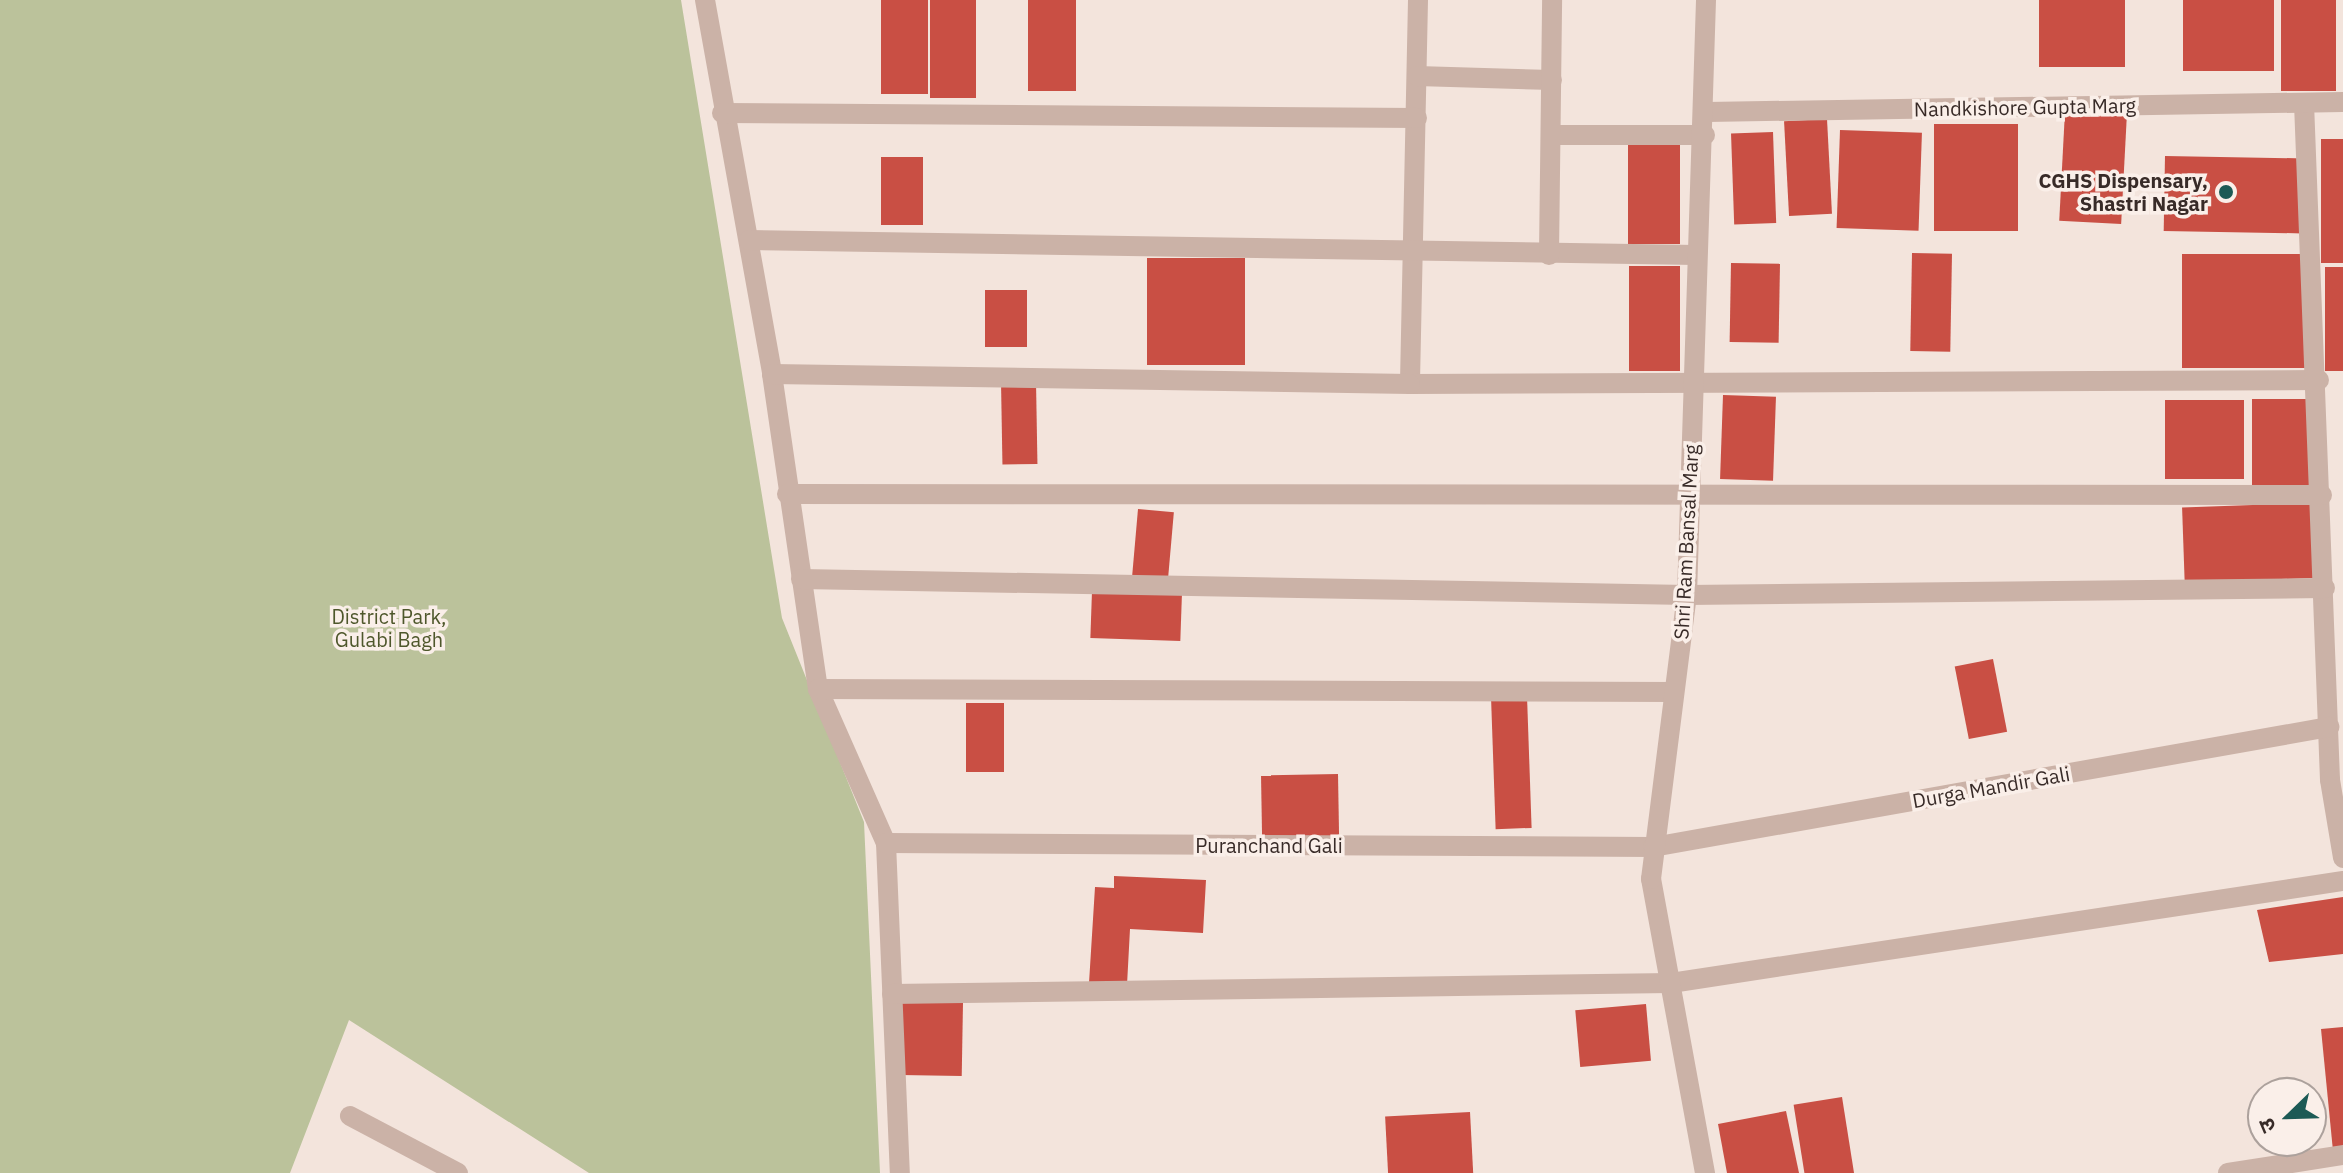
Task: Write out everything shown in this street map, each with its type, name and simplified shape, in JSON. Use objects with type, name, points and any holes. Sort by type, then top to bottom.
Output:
[{"type":"street","points":[[705,0],[722,113],[749,240],[772,374],[787,494],[818,689],[886,843],[900,1173]]},
{"type":"street","points":[[1410,384],[1418,0]]},
{"type":"street","points":[[1549,255],[1552,0]]},
{"type":"street","name":"Shri Ram Bansal Marg","points":[[1705,1173],[1651,879],[1687,595],[1696,255],[1707,112],[1706,0]]},
{"type":"street","points":[[1417,76],[1552,80]]},
{"type":"street","name":"Nandkishore Gupta Marg","points":[[1707,112],[2343,102]]},
{"type":"street","points":[[2304,103],[2319,380],[2329,727],[2343,858]]},
{"type":"street","points":[[722,113],[1417,118]]},
{"type":"street","points":[[1551,135],[1705,135]]},
{"type":"street","points":[[749,240],[1414,254],[1696,255]]},
{"type":"street","points":[[772,374],[1410,384],[1693,380],[2319,380]]},
{"type":"street","points":[[787,494],[2322,495]]},
{"type":"street","points":[[801,579],[1687,595],[2325,588]]},
{"type":"street","points":[[818,689],[1674,692]]},
{"type":"street","name":"Durga Mandir Gali","points":[[1653,847],[2329,727]]},
{"type":"street","name":"Puranchand Gali","points":[[886,843],[1653,847]]},
{"type":"street","points":[[892,994],[1671,983],[2343,881]]},
{"type":"street","points":[[350,1116],[458,1173]]},
{"type":"street","points":[[2228,1173],[2267,1170],[2343,1155]]},
{"type":"green space","name":"District Park, Gulabi Bagh","points":[[0,0],[681,0],[782,618],[864,822],[880,1173],[589,1173],[349,1020],[290,1173],[0,1173]]},
{"type":"building","points":[[881,0],[928,0],[928,94],[881,94]]},
{"type":"building","points":[[930,0],[976,0],[976,98],[930,98]]},
{"type":"building","points":[[1028,0],[1076,0],[1076,91],[1028,91]]},
{"type":"building","points":[[2039,0],[2125,0],[2125,67],[2039,67]]},
{"type":"building","points":[[2183,0],[2274,0],[2274,71],[2183,71]]},
{"type":"building","points":[[2281,0],[2336,0],[2336,91],[2281,91]]},
{"type":"building","points":[[2065,111],[2127,114],[2121,224],[2059,221]]},
{"type":"building","points":[[1827,119],[1832,214],[1789,216],[1784,121]]},
{"type":"building","points":[[1934,124],[2018,124],[2018,231],[1934,231]]},
{"type":"building","points":[[1840,130],[1922,133],[1919,231],[1837,228]]},
{"type":"building","points":[[1773,132],[1776,223],[1734,224],[1731,133]]},
{"type":"building","points":[[2321,139],[2343,139],[2343,263],[2321,263]]},
{"type":"building","points":[[1628,140],[1680,140],[1680,244],[1628,244]]},
{"type":"building","points":[[2165,156],[2304,158],[2303,233],[2164,231]]},
{"type":"building","points":[[881,157],[923,157],[923,225],[881,225]]},
{"type":"building","points":[[1912,253],[1952,254],[1950,352],[1910,351]]},
{"type":"building","points":[[2182,254],[2310,254],[2310,368],[2182,368]]},
{"type":"building","points":[[1147,258],[1245,258],[1245,365],[1147,365]]},
{"type":"building","points":[[1731,263],[1780,264],[1779,343],[1730,342]]},
{"type":"building","points":[[1629,266],[1680,266],[1680,371],[1629,371]]},
{"type":"building","points":[[2325,267],[2343,267],[2343,371],[2325,371]]},
{"type":"building","points":[[985,290],[1027,290],[1027,347],[985,347]]},
{"type":"building","points":[[1036,381],[1037,464],[1002,465],[1001,382]]},
{"type":"building","points":[[1723,395],[1776,397],[1773,481],[1720,479]]},
{"type":"building","points":[[2252,399],[2310,399],[2310,491],[2252,491]]},
{"type":"building","points":[[2165,400],[2244,400],[2244,479],[2165,479]]},
{"type":"building","points":[[2311,503],[2314,578],[2185,582],[2182,508]]},
{"type":"building","points":[[1138,509],[1174,512],[1168,584],[1132,581]]},
{"type":"building","points":[[1092,591],[1182,594],[1180,641],[1090,638]]},
{"type":"building","points":[[1993,659],[2007,732],[1969,739],[1955,666]]},
{"type":"building","points":[[1527,696],[1532,828],[1496,829],[1491,697]]},
{"type":"building","points":[[966,703],[1004,703],[1004,772],[966,772]]},
{"type":"building","points":[[1338,774],[1339,840],[1262,841],[1261,775]]},
{"type":"building","points":[[1114,876],[1206,880],[1203,933],[1130,929],[1127,985],[1089,983],[1095,887],[1114,888]]},
{"type":"building","points":[[2343,897],[2343,954],[2269,962],[2257,910]]},
{"type":"building","points":[[902,1002],[963,1003],[962,1076],[901,1075]]},
{"type":"building","points":[[1646,1004],[1651,1061],[1580,1067],[1575,1010]]},
{"type":"building","points":[[2343,1027],[2343,1150],[2333,1151],[2321,1029]]},
{"type":"building","points":[[1842,1097],[1854,1173],[1804,1173],[1794,1105]]},
{"type":"building","points":[[1786,1111],[1799,1173],[1727,1173],[1718,1124]]},
{"type":"building","points":[[1470,1112],[1473,1173],[1388,1173],[1385,1116]]},
{"type":"place","name":"CGHS Dispensary, Shastri Nagar","points":[[2226,192]]}]
